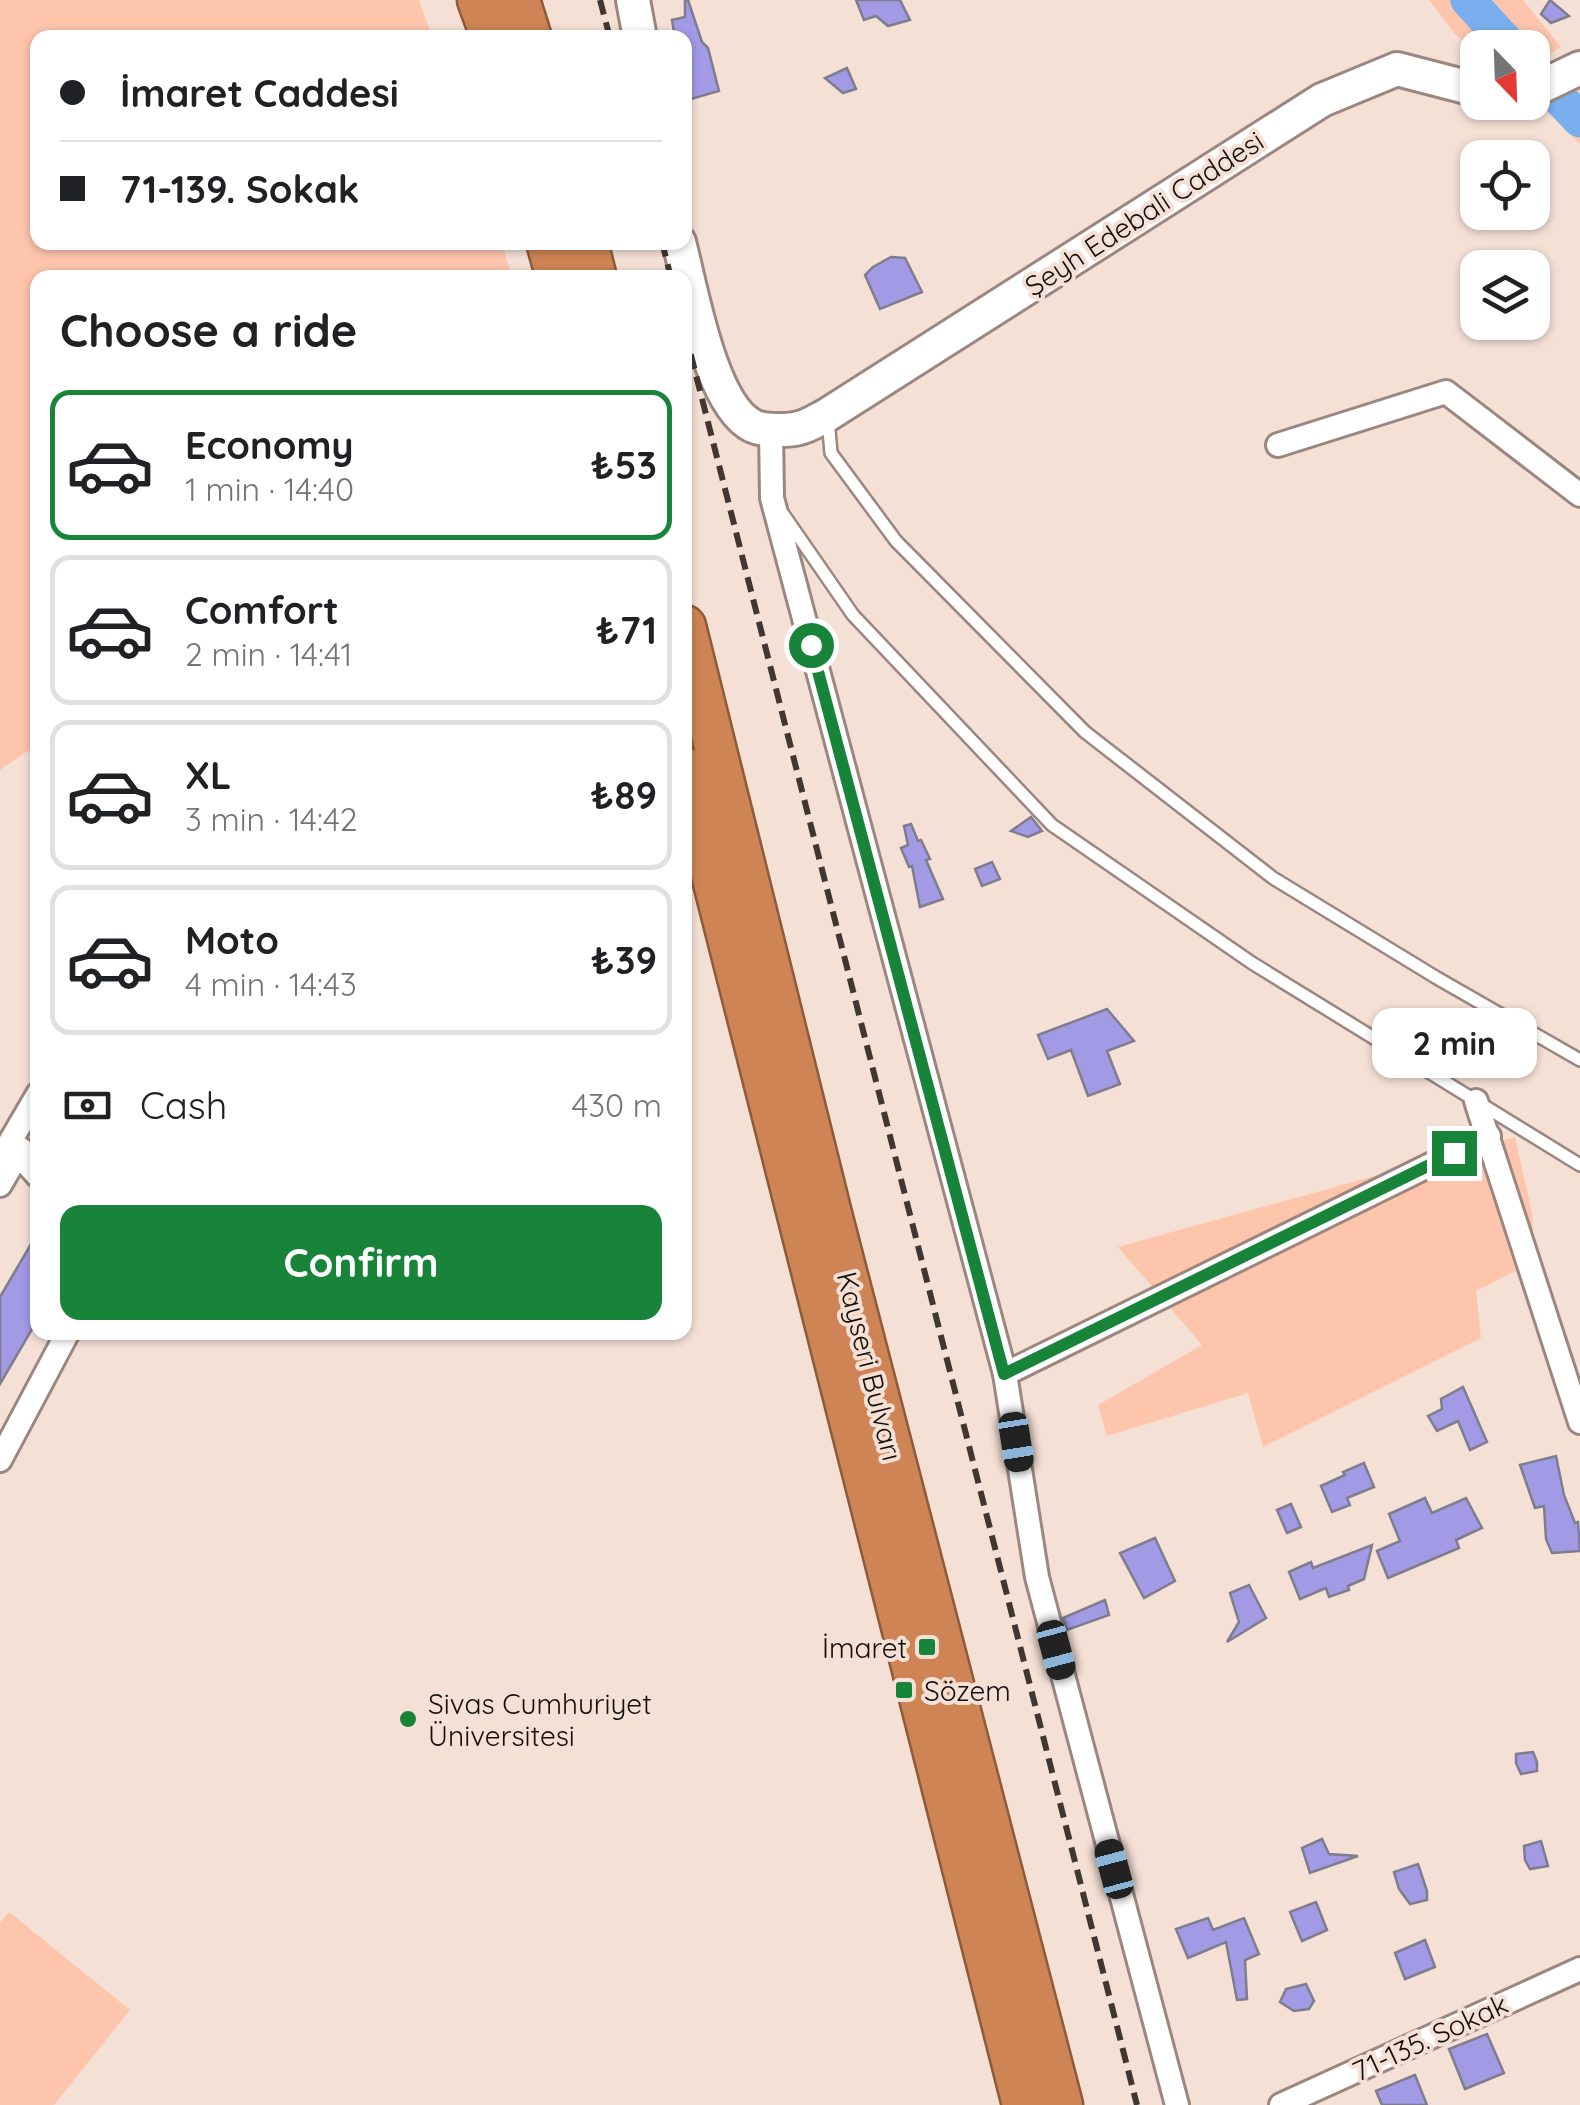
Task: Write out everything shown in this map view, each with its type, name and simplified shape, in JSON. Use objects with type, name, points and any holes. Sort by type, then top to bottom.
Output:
[{"type":"highway","points":[[478,0],[489,30]]},
{"type":"highway","points":[[519,0],[528,30]]},
{"type":"highway","name":"Kayseri Bulvarı","points":[[695,707],[1062,2105]]},
{"type":"highway","name":"Kayseri Bulvarı","points":[[692,796],[1024,2105]]},
{"type":"street","points":[[633,0],[639,30]]},
{"type":"street","name":"Şeyh Edebali Caddesi","points":[[771,429],[799,429],[828,415],[1322,100],[1397,69],[1460,85]]},
{"type":"street","points":[[692,291],[724,396],[753,426],[771,429],[772,498],[1004,1374],[1037,1577],[1178,2105]]},
{"type":"street","points":[[1278,445],[1446,392],[1580,495]]},
{"type":"street","points":[[1476,1101],[1580,1422]]},
{"type":"street","points":[[0,1185],[30,1111]]},
{"type":"street","points":[[9,1157],[30,1132]]},
{"type":"street","points":[[1004,1374],[1489,1136]]},
{"type":"street","points":[[9,1157],[30,1171]]},
{"type":"street","points":[[0,1460],[64,1340]]},
{"type":"street","name":"71-135. Sokak","points":[[1281,2105],[1580,1968]]},
{"type":"lane","points":[[828,415],[831,453],[896,541],[1085,732],[1273,878],[1580,1060]]},
{"type":"lane","points":[[772,498],[853,614],[1052,825],[1252,962],[1580,1165]]},
{"type":"shaded area","points":[[0,0],[419,0],[430,30],[30,30],[30,250],[504,250],[510,270],[30,270],[30,750],[0,770]]},
{"type":"shaded area","points":[[1429,0],[1523,0],[1547,30],[1460,30],[1460,38]]},
{"type":"shaded area","points":[[1550,33],[1561,47],[1550,54]]},
{"type":"shaded area","points":[[1580,86],[1580,144],[1550,115],[1550,103]]},
{"type":"shaded area","points":[[1515,1137],[1532,1213],[1535,1261],[1476,1291],[1481,1338],[1263,1447],[1248,1393],[1107,1436],[1098,1405],[1202,1345],[1118,1247]]},
{"type":"shaded area","points":[[9,1912],[130,2010],[54,2105],[0,2105],[0,1923]]},
{"type":"building","points":[[688,0],[702,42],[708,48],[719,91],[692,99],[692,30],[674,30],[672,20],[685,17]]},
{"type":"building","points":[[856,0],[900,0],[910,20],[888,26],[876,16],[864,20]]},
{"type":"building","points":[[1550,0],[1569,16],[1551,23],[1541,14]]},
{"type":"building","points":[[847,68],[856,89],[843,93],[825,78]]},
{"type":"building","points":[[891,257],[905,258],[922,292],[880,309],[865,275]]},
{"type":"building","points":[[1031,817],[1042,831],[1028,837],[1011,831]]},
{"type":"building","points":[[911,824],[930,859],[926,860],[943,899],[920,907],[912,866],[909,867],[901,848],[908,845],[904,826]]},
{"type":"building","points":[[992,862],[1000,879],[982,886],[975,869]]},
{"type":"building","points":[[1107,1009],[1134,1041],[1107,1051],[1120,1084],[1088,1096],[1071,1050],[1048,1059],[1038,1035]]},
{"type":"building","points":[[30,1246],[30,1333],[0,1384],[0,1297]]},
{"type":"building","points":[[1463,1387],[1487,1442],[1470,1450],[1458,1421],[1437,1431],[1428,1416],[1442,1409],[1441,1399]]},
{"type":"building","points":[[1556,1456],[1564,1495],[1575,1523],[1578,1522],[1580,1551],[1552,1553],[1546,1539],[1544,1506],[1535,1508],[1520,1465]]},
{"type":"building","points":[[1364,1463],[1374,1487],[1347,1498],[1350,1505],[1332,1512],[1321,1486]]},
{"type":"building","points":[[1425,1498],[1432,1513],[1466,1498],[1482,1528],[1456,1540],[1459,1548],[1388,1578],[1377,1551],[1400,1541],[1389,1514]]},
{"type":"building","points":[[1291,1504],[1301,1527],[1287,1533],[1277,1510]]},
{"type":"building","points":[[1155,1538],[1175,1581],[1144,1598],[1120,1553]]},
{"type":"building","points":[[1372,1545],[1364,1579],[1329,1597],[1326,1588],[1300,1599],[1289,1572],[1311,1562],[1313,1568]]},
{"type":"building","points":[[1249,1585],[1266,1618],[1227,1642],[1239,1622],[1230,1593]]},
{"type":"building","points":[[1105,1600],[1109,1615],[1067,1630],[1063,1618]]},
{"type":"building","points":[[1533,1752],[1537,1771],[1521,1774],[1516,1754]]},
{"type":"building","points":[[1322,1839],[1329,1854],[1358,1856],[1310,1873],[1302,1848]]},
{"type":"building","points":[[1541,1841],[1548,1866],[1530,1869],[1524,1846]]},
{"type":"building","points":[[1418,1864],[1427,1900],[1410,1904],[1399,1889],[1394,1872]]},
{"type":"building","points":[[1316,1902],[1327,1930],[1302,1941],[1290,1912]]},
{"type":"building","points":[[1208,1918],[1213,1930],[1244,1918],[1259,1954],[1245,1960],[1247,1999],[1237,2000],[1226,1942],[1188,1958],[1176,1929]]},
{"type":"building","points":[[1425,1940],[1435,1967],[1405,1979],[1395,1953]]},
{"type":"building","points":[[1306,1984],[1314,2001],[1309,2009],[1294,2011],[1280,2002],[1286,1989]]},
{"type":"building","points":[[1487,2034],[1504,2073],[1465,2089],[1449,2049]]},
{"type":"building","points":[[1415,2075],[1427,2105],[1382,2105],[1376,2091]]},
{"type":"waterway","points":[[1468,0],[1496,30]]},
{"type":"waterway","points":[[1550,88],[1580,120]]},
{"type":"railway","points":[[600,0],[608,30]]},
{"type":"railway","points":[[664,250],[669,270]]},
{"type":"railway","points":[[692,359],[1137,2105]]},
{"type":"place","name":"İmaret","points":[[927,1647]]},
{"type":"place","name":"Sözem","points":[[904,1690]]},
{"type":"place","name":"Sivas Cumhuriyet Üniversitesi","points":[[408,1719]]},
{"type":"route","points":[[811,645],[1004,1374],[1454,1153]]}]
